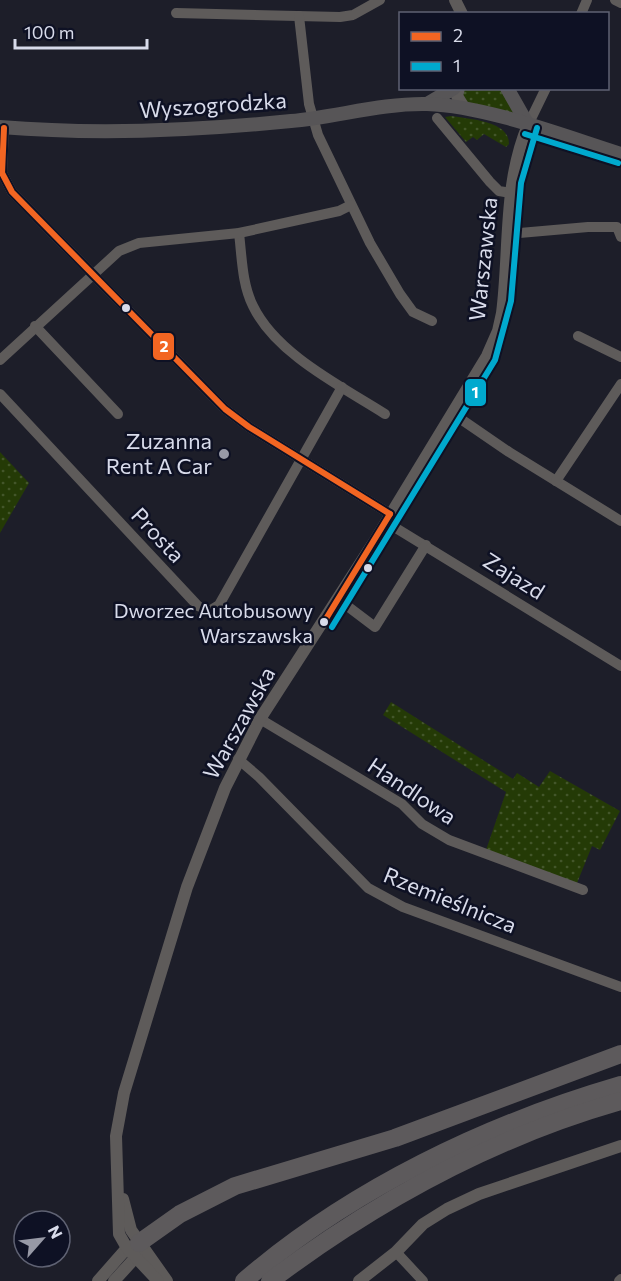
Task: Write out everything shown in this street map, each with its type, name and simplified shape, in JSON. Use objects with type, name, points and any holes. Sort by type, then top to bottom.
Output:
[{"type":"highway","points":[[134,1250],[180,1214],[235,1186],[405,1134],[621,1054]]},
{"type":"highway","points":[[244,1281],[347,1207],[414,1169],[543,1110],[621,1085]]},
{"type":"highway","points":[[270,1281],[356,1220],[431,1178],[498,1147],[621,1101]]},
{"type":"main road","name":"Wyszogrodzka","points":[[427,105],[451,90]]},
{"type":"main road","points":[[508,90],[528,125]]},
{"type":"main road","name":"Wyszogrodzka","points":[[2,128],[92,132],[243,126],[427,105],[465,110],[528,125],[621,153]]},
{"type":"street","points":[[176,13],[347,16],[381,0]]},
{"type":"street","points":[[615,0],[621,3]]},
{"type":"street","points":[[299,16],[312,118],[370,243],[400,294],[413,312],[432,321]]},
{"type":"street","points":[[458,90],[457,96],[465,110]]},
{"type":"street","name":"Warszawska","points":[[134,1250],[117,1174],[118,1118],[188,887],[213,817],[238,759],[487,356],[498,331],[504,299],[515,162],[528,125],[545,90]]},
{"type":"street","points":[[437,118],[490,182],[499,191],[511,193]]},
{"type":"street","points":[[2,128],[2,182]]},
{"type":"street","name":"Zajazd","points":[[2,182],[225,409],[426,546],[621,666]]},
{"type":"street","points":[[0,360],[119,251],[139,243],[239,234],[339,211],[351,204]]},
{"type":"street","points":[[508,234],[588,227],[617,227],[621,237]]},
{"type":"street","points":[[239,234],[245,283],[253,306],[265,326],[282,345],[385,414]]},
{"type":"street","points":[[35,326],[118,414]]},
{"type":"street","points":[[578,336],[621,357]]},
{"type":"street","points":[[556,481],[621,384]]},
{"type":"street","points":[[301,459],[342,387]]},
{"type":"street","name":"Prosta","points":[[0,394],[198,606],[209,611],[219,605],[301,459]]},
{"type":"street","points":[[452,413],[621,521]]},
{"type":"street","points":[[338,599],[375,627],[426,546]]},
{"type":"street","name":"Handlowa","points":[[260,720],[402,804],[422,824],[449,840],[583,890]]},
{"type":"street","name":"Rzemieślnicza","points":[[238,759],[259,777],[368,888],[403,907],[621,987]]},
{"type":"street","points":[[359,1281],[396,1252],[423,1224],[447,1209],[479,1194],[621,1146]]},
{"type":"street","points":[[98,1281],[134,1250]]},
{"type":"street","points":[[114,1281],[134,1250]]},
{"type":"street","points":[[134,1250],[158,1281]]},
{"type":"street","points":[[134,1250],[166,1281]]},
{"type":"street","points":[[396,1252],[423,1281]]},
{"type":"green space","points":[[464,90],[502,90],[515,114],[468,104],[462,93]]},
{"type":"green space","points":[[445,117],[487,122],[496,126],[508,136],[509,144],[506,147],[484,134],[477,140],[473,137],[466,142]]},
{"type":"green space","points":[[0,452],[29,483],[0,533]]},
{"type":"green space","points":[[391,702],[513,779],[517,773],[539,787],[550,771],[620,811],[600,850],[592,846],[577,883],[486,850],[506,792],[383,715]]},
{"type":"transit line","name":"2","points":[[4,128],[2,173],[12,192],[225,409],[249,427],[390,514]]},
{"type":"transit line","name":"1","points":[[332,627],[495,360],[511,301],[521,183],[537,128]]},
{"type":"transit line","name":"1","points":[[525,134],[618,163]]},
{"type":"transit line","name":"2","points":[[324,622],[390,514]]},
{"type":"place","name":"Zuzanna Rent A Car","points":[[224,454]]},
{"type":"place","name":"Dworzec Autobusowy Warszawska","points":[[324,622]]}]
